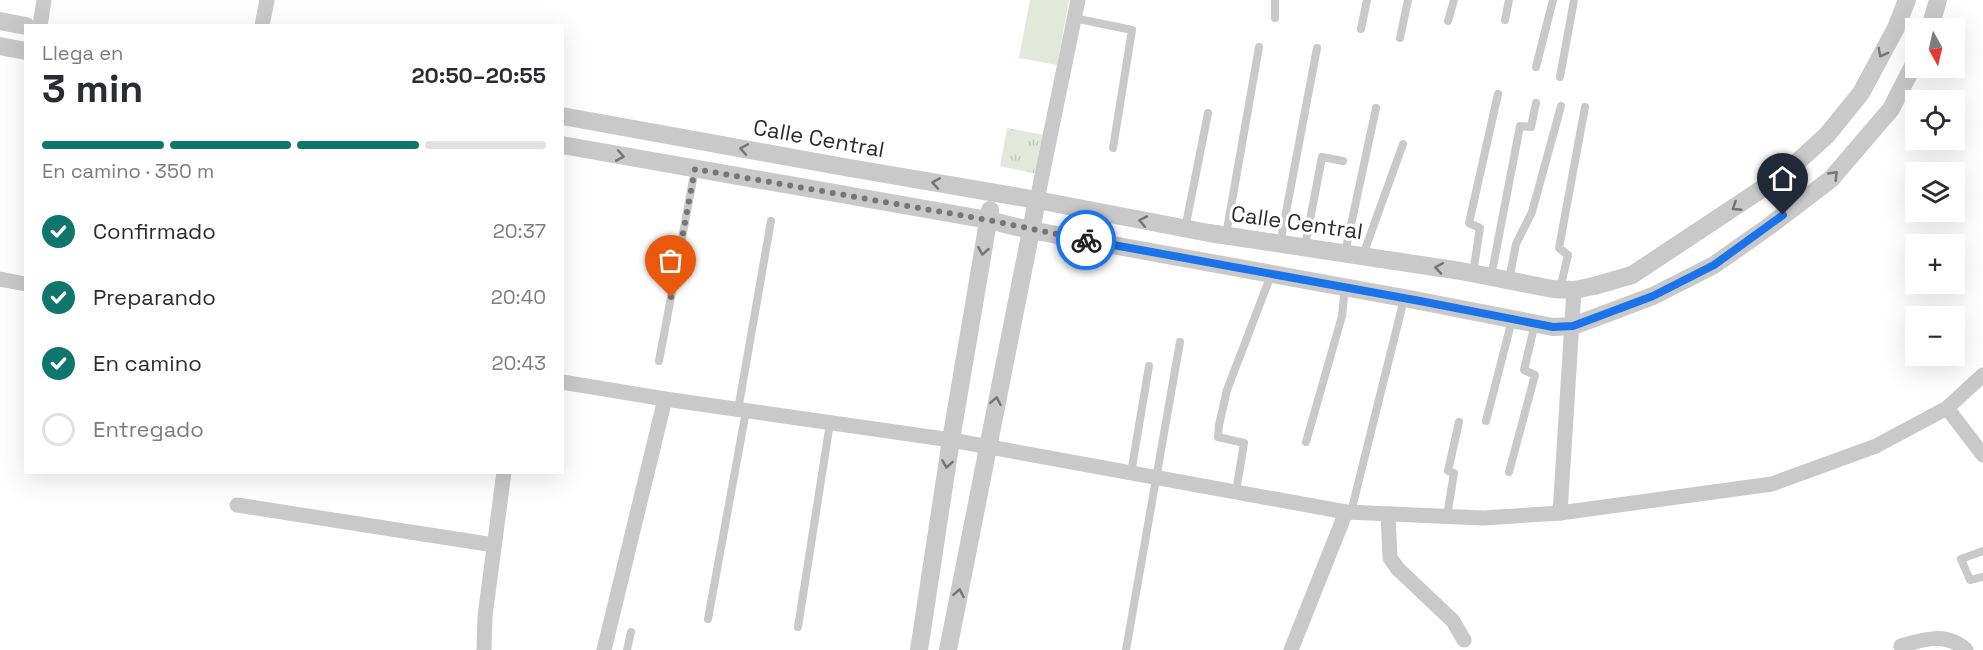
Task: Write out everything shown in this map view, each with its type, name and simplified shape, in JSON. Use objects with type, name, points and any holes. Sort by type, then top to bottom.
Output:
[{"type":"street","points":[[40,24],[44,0]]},
{"type":"street","points":[[261,24],[267,0]]},
{"type":"street","points":[[948,650],[1030,230],[1078,0]]},
{"type":"street","name":"Calle Central","points":[[564,116],[1037,200],[1217,235],[1567,289],[1594,286],[1632,275],[1783,175],[1827,135],[1861,93],[1896,28],[1907,0]]},
{"type":"street","points":[[1932,18],[1938,0]]},
{"type":"street","points":[[0,21],[24,26]]},
{"type":"street","points":[[0,46],[24,51]]},
{"type":"street","points":[[564,145],[988,220],[1030,230],[1272,273],[1535,324],[1553,327],[1573,326],[1653,296],[1714,265],[1831,179],[1891,109],[1907,78]]},
{"type":"street","points":[[919,650],[951,440],[994,194]]},
{"type":"street","points":[[1204,261],[1217,235]]},
{"type":"street","points":[[0,279],[24,284]]},
{"type":"street","points":[[1560,513],[1573,326],[1567,289]]},
{"type":"street","points":[[564,382],[951,440],[1349,512],[1483,518],[1560,513],[1772,484],[1876,446],[1947,408],[1983,375]]},
{"type":"street","points":[[604,650],[665,399]]},
{"type":"street","points":[[1947,408],[1983,455]]},
{"type":"street","points":[[484,650],[485,616],[504,474]]},
{"type":"street","points":[[237,504],[494,545]]},
{"type":"street","points":[[1291,650],[1349,512]]},
{"type":"street","points":[[1388,514],[1390,558],[1398,569],[1453,621],[1464,640]]},
{"type":"street","points":[[1901,646],[1923,639],[1942,638],[1966,650]]},
{"type":"lane","points":[[1275,0],[1275,18]]},
{"type":"lane","points":[[1362,29],[1367,0]]},
{"type":"lane","points":[[1400,38],[1408,0]]},
{"type":"lane","points":[[1448,21],[1454,0]]},
{"type":"lane","points":[[1505,20],[1509,0]]},
{"type":"lane","points":[[1536,67],[1553,0]]},
{"type":"lane","points":[[1560,77],[1574,0]]},
{"type":"lane","points":[[1074,18],[1132,30],[1113,148]]},
{"type":"lane","points":[[1217,235],[1259,47]]},
{"type":"lane","points":[[1280,244],[1317,48]]},
{"type":"lane","points":[[1473,273],[1480,228],[1469,223],[1498,94]]},
{"type":"lane","points":[[1500,279],[1520,126],[1531,127],[1536,103]]},
{"type":"lane","points":[[1500,279],[1532,212],[1561,106]]},
{"type":"lane","points":[[1567,289],[1568,255],[1559,248],[1585,107]]},
{"type":"lane","points":[[1354,255],[1376,108]]},
{"type":"lane","points":[[1185,229],[1208,113]]},
{"type":"lane","points":[[1354,255],[1403,144]]},
{"type":"lane","points":[[1305,248],[1322,157],[1343,161]]},
{"type":"lane","points":[[659,361],[695,169]]},
{"type":"lane","points":[[708,619],[771,222]]},
{"type":"lane","points":[[1236,492],[1244,443],[1218,437],[1219,425],[1227,390],[1272,273]]},
{"type":"lane","points":[[1306,442],[1342,316],[1346,287]]},
{"type":"lane","points":[[1349,512],[1404,298]]},
{"type":"lane","points":[[1486,422],[1512,319]]},
{"type":"lane","points":[[1509,472],[1535,375],[1524,370],[1535,324]]},
{"type":"lane","points":[[1126,650],[1180,342]]},
{"type":"lane","points":[[1131,474],[1149,366]]},
{"type":"lane","points":[[1447,516],[1454,473],[1448,471],[1459,422]]},
{"type":"lane","points":[[798,627],[830,423]]},
{"type":"lane","points":[[1983,551],[1961,559],[1970,580],[1983,577]]},
{"type":"lane","points":[[627,650],[631,632]]},
{"type":"green space","points":[[1030,0],[1069,0],[1057,65],[1019,58]]},
{"type":"green space","points":[[1007,128],[1045,135],[1037,174],[1000,166]]},
{"type":"way so far","points":[[671,297],[695,169],[988,220],[1086,240]]},
{"type":"route","points":[[1086,240],[1553,327],[1573,326],[1653,296],[1714,265],[1783,215]]}]
